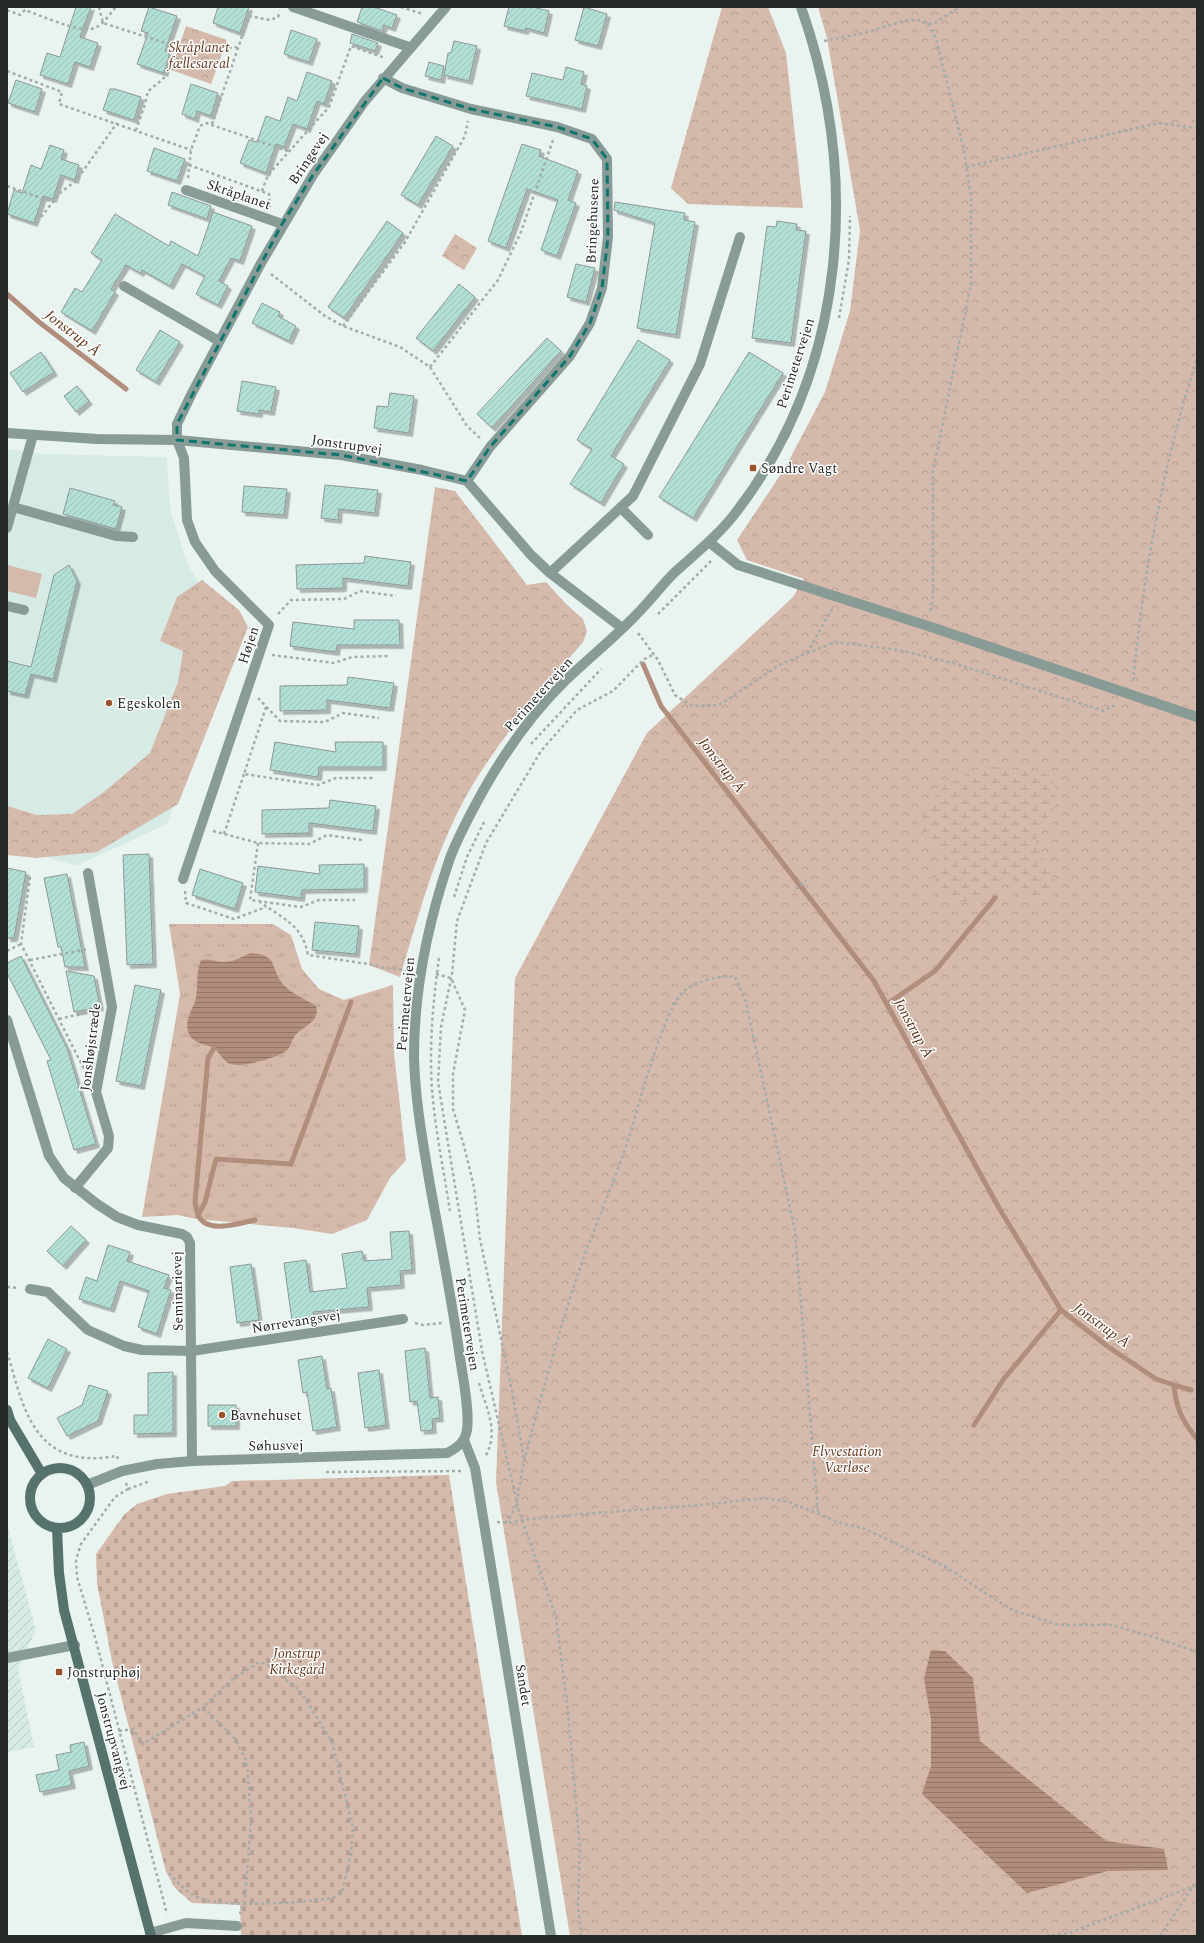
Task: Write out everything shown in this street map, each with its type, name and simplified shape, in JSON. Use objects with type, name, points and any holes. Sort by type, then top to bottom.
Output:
[{"type":"street","points":[[293,7],[409,48]]},
{"type":"street","name":"Bringevej","points":[[177,440],[177,424],[219,341],[282,224],[312,175],[383,78],[446,7]]},
{"type":"street","name":"Perimetervejen","points":[[464,1440],[468,1419],[455,1321],[421,1130],[414,1060],[420,973],[432,912],[451,854],[481,794],[516,737],[557,689],[622,628],[674,574],[709,542],[737,511],[768,464],[785,432],[809,375],[824,321],[832,278],[837,229],[836,177],[829,110],[818,42],[801,7]]},
{"type":"street","name":"Bringehusene","points":[[383,78],[402,88],[471,108],[557,127],[592,139],[607,159],[608,237],[602,288],[590,323],[570,356],[490,447],[467,481]]},
{"type":"street","name":"Skråplanet","points":[[186,190],[282,224]]},
{"type":"street","points":[[550,573],[633,496],[700,364],[740,237]]},
{"type":"street","points":[[124,286],[219,341]]},
{"type":"street","name":"Jonstrupvej","points":[[7,433],[33,436],[97,439],[177,440],[341,455],[422,470],[467,481]]},
{"type":"street","points":[[7,528],[33,436]]},
{"type":"street","name":"Højen","points":[[177,440],[184,458],[187,520],[195,542],[215,570],[269,624],[184,879]]},
{"type":"street","points":[[467,481],[531,555],[550,573],[622,628]]},
{"type":"street","points":[[13,507],[116,536],[133,537]]},
{"type":"street","points":[[621,508],[648,535]]},
{"type":"street","points":[[709,542],[738,565],[928,626],[1131,696],[1197,717]]},
{"type":"street","points":[[7,606],[24,610]]},
{"type":"street","name":"Jonshøjstræde","points":[[75,1188],[108,1148],[109,1136],[96,1092],[112,1007],[88,874]]},
{"type":"street","name":"Seminarievej","points":[[7,1020],[49,1156],[64,1178],[75,1188],[117,1217],[138,1225],[182,1234],[187,1237],[190,1242],[192,1461]]},
{"type":"street","name":"Nørrevangsvej","points":[[30,1289],[48,1292],[88,1330],[124,1346],[142,1350],[192,1351],[404,1319]]},
{"type":"street","points":[[8,1417],[42,1474]]},
{"type":"street","name":"Søhusvej","points":[[87,1485],[122,1471],[157,1464],[192,1461],[447,1453],[456,1449],[464,1440]]},
{"type":"street","name":"Sandet","points":[[464,1440],[475,1468],[482,1521],[550,1936]]},
{"type":"street","points":[[67,1469],[75,1472],[87,1485],[90,1501],[85,1516],[73,1526],[57,1528],[42,1523],[32,1510],[30,1494],[32,1486],[42,1474],[50,1470],[67,1469]]},
{"type":"street","name":"Jonstrupvangvej","points":[[57,1528],[59,1567],[64,1610],[75,1645],[150,1935]]},
{"type":"street","points":[[7,1658],[75,1645]]},
{"type":"street","points":[[150,1935],[170,1927],[186,1923],[237,1926]]},
{"type":"path","points":[[99,7],[103,24]]},
{"type":"path","points":[[7,10],[20,15],[25,10],[81,29],[91,29],[103,24],[116,7]]},
{"type":"path","points":[[212,124],[237,47],[249,16],[270,20],[278,17],[281,7]]},
{"type":"path","points":[[401,7],[436,18]]},
{"type":"path","points":[[818,42],[864,33],[903,21],[918,20],[928,24],[935,23],[959,7]]},
{"type":"path","points":[[103,24],[181,48],[211,51],[237,47]]},
{"type":"path","points":[[928,24],[936,39],[964,150],[971,197],[971,284],[932,471],[933,595],[928,626]]},
{"type":"path","points":[[818,42],[821,34]]},
{"type":"path","points":[[818,42],[824,48]]},
{"type":"path","points":[[262,191],[268,175],[329,107],[351,46],[397,62]]},
{"type":"path","points":[[136,130],[148,90],[161,81],[173,69],[181,48]]},
{"type":"path","points":[[7,71],[62,92],[60,104],[191,150]]},
{"type":"path","points":[[343,326],[405,242],[465,136],[471,108]]},
{"type":"path","points":[[41,217],[61,192],[76,181],[116,123]]},
{"type":"path","points":[[186,190],[191,150],[200,126],[206,123],[289,151]]},
{"type":"path","points":[[966,167],[1159,123],[1197,128]]},
{"type":"path","points":[[430,367],[498,280],[521,232],[557,127]]},
{"type":"path","points":[[189,165],[269,194],[270,207],[266,218]]},
{"type":"path","points":[[7,186],[53,202]]},
{"type":"path","points":[[838,323],[849,260],[851,224],[849,209]]},
{"type":"path","points":[[260,265],[325,316],[343,326],[400,347],[430,367],[467,426],[490,447]]},
{"type":"path","points":[[638,633],[654,654],[675,695],[692,706],[719,705],[781,664],[834,642],[898,650],[953,662],[1104,711],[1131,696],[1136,647],[1159,504],[1187,388],[1197,359]]},
{"type":"path","points":[[656,615],[721,551]]},
{"type":"path","points":[[269,624],[290,600],[344,599],[360,591],[396,596]]},
{"type":"path","points":[[807,653],[829,613],[841,598]]},
{"type":"path","points":[[634,636],[642,628]]},
{"type":"path","points":[[260,653],[334,663],[352,656],[390,656]]},
{"type":"path","points":[[581,1936],[578,1905],[579,1841],[568,1712],[556,1617],[517,1503],[482,1351],[438,1082],[441,1027],[451,978],[457,921],[486,843],[541,751],[577,710],[613,691],[643,660],[654,654]]},
{"type":"path","points":[[528,747],[602,668]]},
{"type":"path","points":[[248,688],[280,721],[325,722],[343,713],[379,718]]},
{"type":"path","points":[[224,834],[266,707]]},
{"type":"path","points":[[244,774],[318,785],[336,778],[373,778]]},
{"type":"path","points":[[451,904],[467,857],[486,816]]},
{"type":"path","points":[[201,827],[258,843],[309,844],[327,835],[362,840]]},
{"type":"path","points":[[258,843],[250,900],[301,907],[319,900],[355,900]]},
{"type":"path","points":[[30,877],[21,944],[96,1092]]},
{"type":"path","points":[[184,879],[186,903],[234,919],[266,907]]},
{"type":"path","points":[[796,890],[806,880]]},
{"type":"path","points":[[260,901],[266,907],[292,923],[302,936],[308,955],[375,965],[384,968],[401,968],[420,973]]},
{"type":"path","points":[[7,951],[21,944]]},
{"type":"path","points":[[30,960],[100,947]]},
{"type":"path","points":[[439,956],[431,1026],[432,1090],[451,1218]]},
{"type":"path","points":[[436,974],[451,978]]},
{"type":"path","points":[[505,1523],[513,1513],[517,1503],[524,1462],[539,1405],[577,1277],[627,1144],[661,1036],[672,1007],[685,990],[707,980],[728,976],[735,977],[746,998],[795,1231],[818,1512]]},
{"type":"path","points":[[451,978],[465,1010],[453,1074],[453,1109],[474,1187],[480,1239],[511,1386],[524,1462]]},
{"type":"path","points":[[59,1018],[112,1007]]},
{"type":"path","points":[[404,1319],[423,1325],[455,1321]]},
{"type":"path","points":[[7,1352],[31,1424],[37,1433],[56,1448],[73,1456],[88,1458],[117,1456],[128,1489]]},
{"type":"path","points":[[322,1472],[453,1472],[475,1468],[487,1453],[491,1441],[492,1427],[489,1409],[478,1379]]},
{"type":"path","points":[[152,1480],[128,1489],[114,1497],[81,1544],[76,1560],[77,1577],[170,1927]]},
{"type":"path","points":[[482,1521],[505,1523],[522,1520],[701,1505],[764,1498],[789,1502],[818,1512],[841,1523],[865,1529],[946,1566],[1015,1611],[1059,1626],[1111,1625],[1160,1639],[1197,1652]]},
{"type":"path","points":[[119,1731],[133,1729],[143,1744],[204,1707],[233,1679],[259,1662],[267,1664],[301,1692],[332,1742],[352,1828],[351,1854],[342,1892],[333,1898],[227,1904],[200,1899],[183,1889],[169,1873]]},
{"type":"path","points":[[204,1707],[235,1739],[247,1762],[251,1820],[243,1904],[237,1926]]},
{"type":"path","points":[[1046,1936],[1069,1933],[1195,1886]]},
{"type":"path","points":[[1160,1936],[1195,1886]]},
{"type":"highlighted area","points":[[383,78],[402,88],[471,109],[557,127],[592,139],[607,159],[608,237],[602,288],[590,323],[570,356],[490,447],[467,481],[341,455],[177,440],[177,424],[282,224],[313,175]]},
{"type":"shaded area","name":"Egeskolen","points":[[7,449],[43,454],[167,457],[170,509],[187,563],[233,643],[167,824],[76,866],[7,845]]},
{"type":"shaded area","points":[[250,953],[260,954],[271,960],[281,982],[290,991],[316,1006],[317,1011],[312,1022],[297,1033],[286,1051],[275,1057],[259,1062],[235,1065],[227,1063],[214,1048],[197,1042],[191,1038],[187,1024],[195,1002],[198,970],[201,960],[207,959],[227,962]]},
{"type":"shaded area","points":[[7,1524],[36,1630],[18,1669],[34,1747],[7,1752]]},
{"type":"shaded area","points":[[931,1650],[945,1651],[973,1678],[980,1741],[1106,1841],[1164,1849],[1168,1870],[1108,1871],[1027,1893],[922,1794],[931,1766],[931,1719],[924,1679]]},
{"type":"green space","points":[[722,7],[768,7],[786,53],[803,208],[688,204],[671,188]]},
{"type":"green space","name":"Flyvestation Værløse","points":[[818,7],[1197,7],[1197,1936],[570,1936],[496,1482],[515,978],[647,733],[793,597],[804,579],[747,560],[737,540],[785,468],[825,392],[850,311],[860,230],[827,38]]},
{"type":"green space","name":"Skråplanet fællesareal","points":[[186,26],[227,40],[211,84],[171,70]]},
{"type":"green space","points":[[455,234],[477,248],[464,270],[442,256]]},
{"type":"green space","points":[[435,487],[455,491],[527,585],[546,582],[566,604],[583,619],[587,631],[583,642],[504,738],[464,800],[453,821],[435,865],[400,977],[369,965]]},
{"type":"green space","points":[[7,565],[42,574],[36,598],[7,591]]},
{"type":"green space","points":[[202,580],[239,610],[248,627],[178,804],[97,852],[36,858],[7,855],[7,806],[37,815],[72,814],[104,792],[150,753],[178,682],[183,651],[160,641],[177,597]]},
{"type":"green space","points":[[985,766],[1053,775],[1056,806],[1035,837],[1045,862],[1059,888],[1036,901],[1012,878],[991,894],[956,904],[933,885],[945,857],[925,838],[920,819],[941,787]]},
{"type":"green space","points":[[169,924],[273,924],[291,935],[302,969],[319,989],[344,1000],[393,985],[394,1053],[406,1160],[390,1178],[367,1220],[332,1234],[293,1228],[196,1219],[178,1215],[142,1217],[180,994]]},
{"type":"green space","name":"Jonstrup Kirkegård","points":[[449,1475],[522,1936],[241,1936],[240,1905],[192,1903],[175,1888],[166,1872],[112,1661],[97,1583],[96,1554],[124,1515],[137,1504],[167,1494],[225,1486],[232,1481]]},
{"type":"building","points":[[76,7],[91,7],[80,37],[98,43],[90,67],[75,62],[68,84],[40,75],[47,53],[60,57]]},
{"type":"building","points":[[149,7],[177,16],[165,51],[170,52],[164,73],[137,64],[148,33],[141,31]]},
{"type":"building","points":[[218,7],[249,7],[240,33],[213,23]]},
{"type":"building","points":[[362,7],[374,7],[397,15],[392,28],[384,25],[382,31],[357,22]]},
{"type":"building","points":[[509,7],[533,7],[549,11],[544,33],[526,28],[525,31],[504,26]]},
{"type":"building","points":[[584,7],[607,14],[598,46],[575,40]]},
{"type":"building","points":[[291,30],[317,39],[309,62],[284,54]]},
{"type":"building","points":[[352,34],[378,43],[375,51],[350,43]]},
{"type":"building","points":[[454,41],[477,46],[469,81],[444,75],[448,53],[451,53]]},
{"type":"building","points":[[429,62],[444,66],[441,80],[425,76]]},
{"type":"building","points":[[566,67],[584,72],[581,84],[587,86],[582,109],[526,96],[532,73],[563,80]]},
{"type":"building","points":[[307,72],[332,81],[324,104],[317,101],[307,129],[293,124],[284,147],[276,144],[266,173],[240,163],[249,140],[257,142],[266,116],[280,121],[288,97],[297,101]]},
{"type":"building","points":[[16,80],[42,89],[35,112],[8,103]]},
{"type":"building","points":[[191,84],[218,93],[211,116],[197,111],[195,119],[182,114]]},
{"type":"building","points":[[110,89],[115,89],[141,97],[134,120],[103,110]]},
{"type":"building","points":[[436,136],[453,146],[418,205],[401,195]]},
{"type":"building","points":[[522,144],[541,150],[539,156],[578,171],[568,200],[576,203],[557,256],[541,250],[558,200],[527,189],[506,248],[488,241]]},
{"type":"building","points":[[50,145],[64,150],[61,159],[79,165],[75,180],[61,175],[53,199],[43,196],[34,223],[7,214],[14,190],[22,193],[31,165],[41,169]]},
{"type":"building","points":[[154,148],[185,159],[177,181],[147,171]]},
{"type":"building","points":[[172,192],[211,206],[207,219],[168,205]]},
{"type":"building","points":[[615,202],[685,213],[684,220],[695,222],[676,335],[637,328],[655,223],[614,210]]},
{"type":"building","points":[[213,212],[252,226],[240,261],[231,258],[219,281],[228,286],[218,305],[196,294],[205,276],[182,264],[170,286],[142,270],[140,273],[126,265],[111,289],[115,292],[92,331],[61,312],[75,288],[82,292],[102,260],[91,253],[115,214],[169,246],[171,241],[198,256]]},
{"type":"building","points":[[387,221],[403,233],[344,318],[328,307]]},
{"type":"building","points":[[777,221],[797,224],[796,230],[806,231],[791,343],[752,338],[767,226],[776,227]]},
{"type":"building","points":[[576,264],[595,268],[586,302],[567,297]]},
{"type":"building","points":[[459,284],[475,297],[433,351],[416,338]]},
{"type":"building","points":[[262,303],[280,312],[278,316],[296,326],[289,341],[252,323]]},
{"type":"building","points":[[160,330],[180,342],[156,382],[136,370]]},
{"type":"building","points":[[547,338],[561,351],[492,428],[477,414]]},
{"type":"building","points":[[638,340],[670,360],[611,456],[624,464],[601,503],[570,484],[592,449],[577,440]]},
{"type":"building","points":[[41,352],[54,372],[23,392],[10,373]]},
{"type":"building","points":[[749,352],[783,373],[693,518],[659,497]]},
{"type":"building","points":[[242,381],[276,387],[271,412],[259,410],[259,414],[237,411]]},
{"type":"building","points":[[77,386],[89,401],[76,412],[64,396]]},
{"type":"building","points":[[390,393],[414,396],[409,433],[374,428],[377,406],[388,407]]},
{"type":"building","points":[[325,485],[378,490],[375,513],[339,509],[338,520],[321,518]]},
{"type":"building","points":[[244,486],[287,489],[284,515],[242,512]]},
{"type":"building","points":[[70,488],[115,501],[113,505],[122,507],[116,529],[63,514]]},
{"type":"building","points":[[365,556],[411,562],[408,586],[343,578],[343,588],[297,589],[296,565],[364,563]]},
{"type":"building","points":[[69,565],[77,581],[53,679],[31,674],[25,695],[7,691],[7,661],[31,667],[54,575]]},
{"type":"building","points":[[354,620],[399,620],[400,645],[337,645],[336,652],[290,646],[293,622],[354,629]]},
{"type":"building","points":[[348,677],[394,683],[390,708],[327,700],[327,710],[280,711],[280,686],[347,685]]},
{"type":"building","points":[[275,742],[336,752],[335,742],[383,742],[383,767],[319,767],[318,777],[270,770]]},
{"type":"building","points":[[330,800],[376,806],[373,831],[309,823],[309,833],[262,834],[262,810],[329,808]]},
{"type":"building","points":[[149,854],[153,964],[127,965],[123,855]]},
{"type":"building","points":[[364,864],[364,889],[302,890],[301,898],[255,892],[258,866],[320,874],[319,865]]},
{"type":"building","points":[[7,868],[26,872],[14,938],[7,938]]},
{"type":"building","points":[[200,869],[243,883],[235,909],[192,895]]},
{"type":"building","points":[[67,874],[85,967],[65,967],[61,947],[58,947],[44,878]]},
{"type":"building","points":[[315,922],[359,926],[356,954],[312,950]]},
{"type":"building","points":[[21,956],[67,1048],[96,1144],[74,1150],[47,1061],[51,1060],[7,973],[7,963]]},
{"type":"building","points":[[66,971],[94,976],[100,1007],[74,1012]]},
{"type":"building","points":[[135,985],[161,990],[141,1086],[116,1081]]},
{"type":"building","points":[[71,1226],[86,1240],[63,1266],[47,1251]]},
{"type":"building","points":[[409,1231],[412,1270],[400,1271],[401,1285],[367,1288],[369,1307],[313,1312],[314,1317],[292,1320],[284,1263],[306,1260],[310,1292],[347,1288],[342,1254],[362,1251],[364,1261],[392,1259],[390,1232]]},
{"type":"building","points":[[108,1245],[130,1252],[127,1261],[169,1275],[164,1288],[171,1290],[157,1334],[138,1327],[149,1291],[120,1281],[111,1309],[79,1299],[86,1277],[97,1281]]},
{"type":"building","points":[[251,1264],[259,1320],[237,1323],[230,1267]]},
{"type":"building","points":[[48,1339],[67,1349],[48,1388],[28,1378]]},
{"type":"building","points":[[425,1348],[430,1398],[438,1397],[440,1418],[432,1419],[433,1430],[421,1431],[417,1401],[410,1402],[405,1351]]},
{"type":"building","points":[[322,1356],[327,1389],[331,1388],[337,1427],[313,1431],[307,1392],[303,1393],[298,1360]]},
{"type":"building","points":[[379,1370],[386,1425],[365,1428],[358,1373]]},
{"type":"building","points":[[173,1372],[173,1433],[134,1434],[134,1415],[148,1415],[148,1373]]},
{"type":"building","points":[[89,1385],[108,1391],[98,1421],[67,1436],[57,1418],[82,1405]]},
{"type":"building","name":"Bavnehuset","points":[[208,1405],[236,1405],[236,1426],[208,1426]]},
{"type":"building","points":[[84,1742],[89,1766],[69,1771],[72,1785],[40,1792],[36,1775],[59,1770],[56,1755],[71,1752],[70,1745]]},
{"type":"waterway","name":"Jonstrup Å","points":[[7,294],[39,322],[126,389]]},
{"type":"waterway","name":"Jonstrup Å","points":[[643,664],[661,706],[874,981],[999,1208],[1061,1310],[1107,1346],[1156,1379],[1174,1385],[1178,1407],[1187,1426],[1197,1439]]},
{"type":"waterway","points":[[887,1004],[935,971],[995,898]]},
{"type":"waterway","points":[[198,1216],[205,1202],[216,1159],[291,1164],[351,1002]]},
{"type":"waterway","points":[[214,1048],[208,1058],[195,1202],[197,1212],[202,1221],[208,1225],[224,1226],[255,1220]]},
{"type":"waterway","points":[[974,1425],[1003,1380],[1061,1310]]},
{"type":"waterway","name":"Jonstrup Å","points":[[1174,1385],[1191,1390]]},
{"type":"place","name":"Søndre Vagt","points":[[753,468]]},
{"type":"place","name":"Egeskolen","points":[[109,703]]},
{"type":"place","name":"Bavnehuset","points":[[222,1415]]},
{"type":"place","name":"Jonstruphøj","points":[[59,1672]]}]
